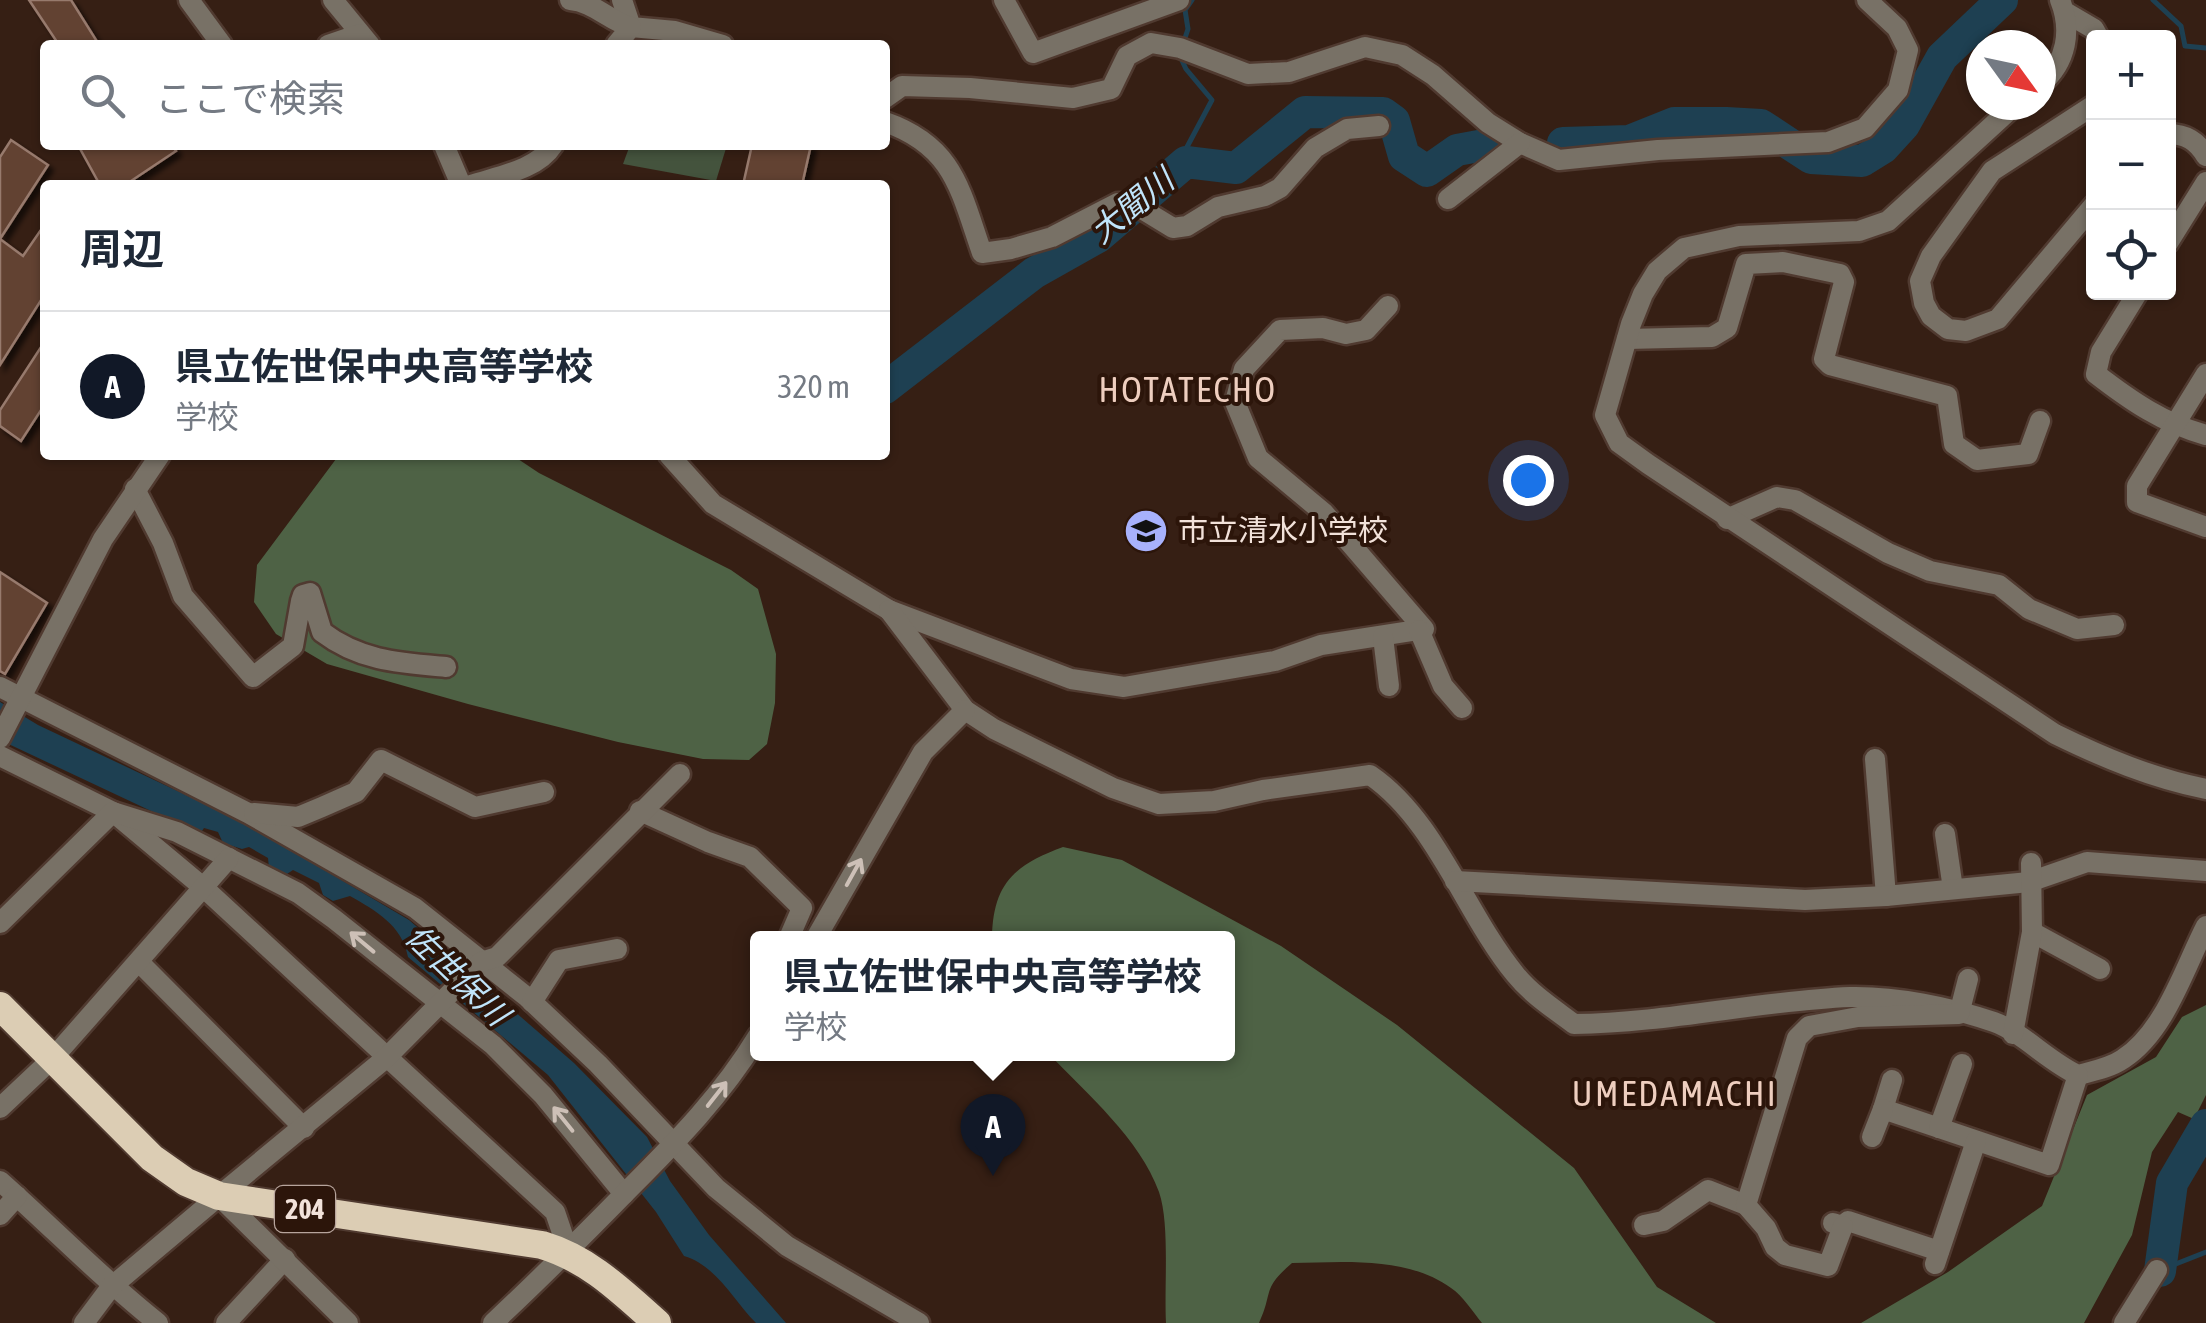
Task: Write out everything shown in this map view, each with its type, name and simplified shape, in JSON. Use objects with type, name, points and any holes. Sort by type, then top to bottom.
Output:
[{"type":"highway","name":"204","points":[[0,1006],[152,1158],[186,1182],[219,1196],[542,1245],[568,1253],[599,1272],[656,1323]]},
{"type":"street","points":[[188,0],[218,40]]},
{"type":"street","points":[[334,0],[365,40]]},
{"type":"street","points":[[570,0],[580,1],[617,23],[706,40]]},
{"type":"street","points":[[622,0],[631,26]]},
{"type":"street","points":[[1004,0],[1033,53],[1179,0]]},
{"type":"street","points":[[890,94],[902,86],[1074,98],[1111,89],[1127,56],[1151,43],[1186,50],[1248,74],[1289,72],[1365,47],[1402,56],[1433,75],[1488,122],[1520,143],[1558,160],[1828,142],[1865,128],[1898,90],[1908,50],[1896,28],[1867,0]]},
{"type":"street","points":[[2062,6],[2095,30]]},
{"type":"street","points":[[2056,65],[2067,40],[2062,6]]},
{"type":"street","points":[[620,40],[631,26]]},
{"type":"street","points":[[2086,110],[1992,170],[1931,256],[1920,281],[1931,316],[1948,329],[1966,331],[1998,319],[2090,210]]},
{"type":"street","points":[[1999,120],[1888,220],[1858,230],[1739,236],[1684,248],[1656,271],[1643,294],[1606,415],[1619,443],[2055,734],[2107,760],[2170,782],[2206,789]]},
{"type":"street","points":[[890,124],[914,132],[942,156],[956,181],[982,253],[1052,237],[1118,203],[1132,202],[1173,228],[1186,226],[1218,207],[1280,188],[1315,148],[1348,129],[1379,126]]},
{"type":"street","points":[[2176,135],[2190,138],[2206,156]]},
{"type":"street","points":[[1448,199],[1520,143]]},
{"type":"street","points":[[446,150],[459,180]]},
{"type":"street","points":[[486,180],[531,165],[550,150]]},
{"type":"street","points":[[2176,230],[2206,182]]},
{"type":"street","points":[[1627,339],[1712,337],[1727,328],[1746,264],[1783,262],[1840,274],[1844,282],[1824,358],[1830,365],[1947,396],[1954,444],[1977,460],[2028,454],[2040,421]]},
{"type":"street","points":[[2133,300],[2101,352],[2096,374],[2143,409],[2173,425],[2206,435]]},
{"type":"street","points":[[673,460],[713,504],[889,610],[1072,679],[1124,687],[1275,660],[1321,645],[1383,638],[1424,629],[1324,513],[1258,458],[1235,402],[1244,369],[1280,330],[1323,328],[1346,334],[1366,330],[1388,306]]},
{"type":"street","points":[[2206,374],[2137,486],[2137,502],[2206,527]]},
{"type":"street","points":[[0,738],[103,539],[156,460]]},
{"type":"street","points":[[135,488],[163,543],[182,596],[253,677],[293,646],[300,602],[303,594],[310,593],[322,632],[356,654],[380,661],[446,667]]},
{"type":"street","points":[[1728,519],[1777,498],[1795,500],[1888,553],[1930,570],[1999,585],[2029,609],[2077,629],[2114,625]]},
{"type":"street","points":[[889,610],[964,710],[994,730],[1113,788],[1159,804],[1214,801],[1370,775],[1388,787],[1412,816],[1516,976],[1574,1024],[1679,1018],[1853,997],[1913,1002],[1997,1023],[2078,1076]]},
{"type":"street","points":[[1419,630],[1443,686],[1462,708]]},
{"type":"street","points":[[1383,638],[1389,686]]},
{"type":"street","points":[[0,687],[18,704],[248,813],[415,908],[532,1002],[598,1064],[716,1188],[787,1246],[919,1323]]},
{"type":"street","points":[[820,931],[923,752],[964,710]]},
{"type":"street","points":[[0,756],[113,812],[177,832],[298,893],[493,1045],[629,1189]]},
{"type":"street","points":[[1875,759],[1886,896]]},
{"type":"street","points":[[248,813],[298,817],[356,792],[381,760],[476,807],[544,792]]},
{"type":"street","points":[[84,1323],[111,1286],[386,1058],[481,962],[497,957],[680,774]]},
{"type":"street","points":[[640,810],[750,857],[802,908],[792,931]]},
{"type":"street","points":[[113,812],[204,888],[555,1212],[568,1253]]},
{"type":"street","points":[[0,923],[113,812]]},
{"type":"street","points":[[1945,834],[1953,889]]},
{"type":"street","points":[[0,1108],[53,1058],[230,858]]},
{"type":"street","points":[[1455,881],[1805,900],[1953,889],[2087,862],[2206,871]]},
{"type":"street","points":[[2013,1034],[2032,932],[2030,872]]},
{"type":"street","points":[[2078,1076],[2120,1062],[2143,1044],[2168,1004],[2206,926]]},
{"type":"street","points":[[2032,932],[2100,969]]},
{"type":"street","points":[[532,1002],[559,960],[617,949]]},
{"type":"street","points":[[140,963],[304,1128]]},
{"type":"street","points":[[1959,1014],[1968,979]]},
{"type":"street","points":[[1746,1205],[1797,1038],[1809,1026],[1858,1016],[1959,1014]]},
{"type":"street","points":[[493,1323],[674,1145],[731,1076],[750,1045]]},
{"type":"street","points":[[1939,1128],[1964,1074]]},
{"type":"street","points":[[1883,1109],[2049,1166],[2078,1076]]},
{"type":"street","points":[[1872,1137],[1892,1080]]},
{"type":"street","points":[[1644,1225],[1663,1220],[1708,1190],[1746,1205],[1785,1255],[1828,1266],[1836,1224],[1848,1221],[1937,1258],[1976,1140]]},
{"type":"street","points":[[0,1181],[111,1286],[158,1323]]},
{"type":"street","points":[[0,1216],[17,1196]]},
{"type":"street","points":[[219,1196],[348,1323]]},
{"type":"street","points":[[226,1323],[285,1259]]},
{"type":"street","points":[[2124,1323],[2157,1270]]},
{"type":"green space","points":[[628,150],[725,150],[716,180],[623,164]]},
{"type":"green space","points":[[335,460],[520,460],[731,570],[758,589],[776,654],[775,703],[767,744],[749,760],[703,759],[618,742],[327,664],[276,634],[254,602],[257,565]]},
{"type":"green space","points":[[1063,847],[1122,860],[1281,946],[1397,1025],[1574,1168],[1657,1287],[1716,1323],[1482,1323],[1460,1295],[1415,1270],[1374,1263],[1332,1262],[1292,1263],[1272,1285],[1259,1323],[1166,1323],[1166,1238],[1159,1192],[1126,1136],[1056,1061],[1235,1061],[1235,931],[992,931],[1002,890],[1031,861]]},
{"type":"green space","points":[[2206,1005],[2206,1095],[2194,1119],[2178,1112],[2152,1152],[2132,1235],[2084,1323],[1861,1323],[1948,1272],[2042,1206],[2087,1095],[2156,1057],[2182,1017]]},
{"type":"water","name":"佐世保川","points":[[0,702],[38,725],[243,822],[409,920],[574,1063],[647,1137],[670,1181],[709,1235],[786,1323],[756,1323],[706,1267],[684,1256],[656,1212],[548,1075],[408,957],[400,936],[378,913],[350,896],[333,901],[323,895],[319,883],[293,870],[287,874],[269,868],[268,858],[249,847],[242,849],[223,843],[218,832],[204,828],[200,834],[0,740]]},
{"type":"building","points":[[29,0],[71,0],[96,40],[56,40]]},
{"type":"building","points":[[11,140],[48,165],[0,239],[0,157]]},
{"type":"building","points":[[81,150],[176,151],[132,180],[97,180]]},
{"type":"building","points":[[751,150],[810,150],[803,180],[744,180]]},
{"type":"building","points":[[40,231],[40,302],[0,365],[0,239],[23,256]]},
{"type":"building","points":[[40,349],[40,412],[21,441],[0,426],[0,410]]},
{"type":"building","points":[[0,572],[47,603],[5,674],[0,671]]},
{"type":"waterway","points":[[1183,44],[1188,29],[1185,10],[1192,0]]},
{"type":"waterway","name":"大聞川","points":[[1563,143],[1629,141],[1674,123],[1761,125],[1811,158],[1862,161],[1883,148],[1904,125],[1942,57],[2002,0]]},
{"type":"waterway","points":[[2153,0],[2181,26],[2185,46],[2206,48]]},
{"type":"waterway","points":[[1179,54],[1186,69],[1212,100],[1187,147],[1186,162]]},
{"type":"waterway","name":"大聞川","points":[[890,384],[1034,273],[1098,237],[1186,162],[1236,168],[1305,112],[1383,113],[1394,121],[1404,156],[1427,171],[1457,150],[1484,145]]},
{"type":"waterway","points":[[2160,1271],[2172,1183],[2206,1125]]},
{"type":"waterway","points":[[2163,1269],[2206,1252]]},
{"type":"place","name":"市立清水小学校","points":[[1146,531]]},
{"type":"place","name":"県立佐世保中央高等学校","points":[[993,1176]]},
{"type":"district","name":"HOTATECHO","points":[[1188,390]]},
{"type":"district","name":"UMEDAMACHI","points":[[1675,1094]]}]
